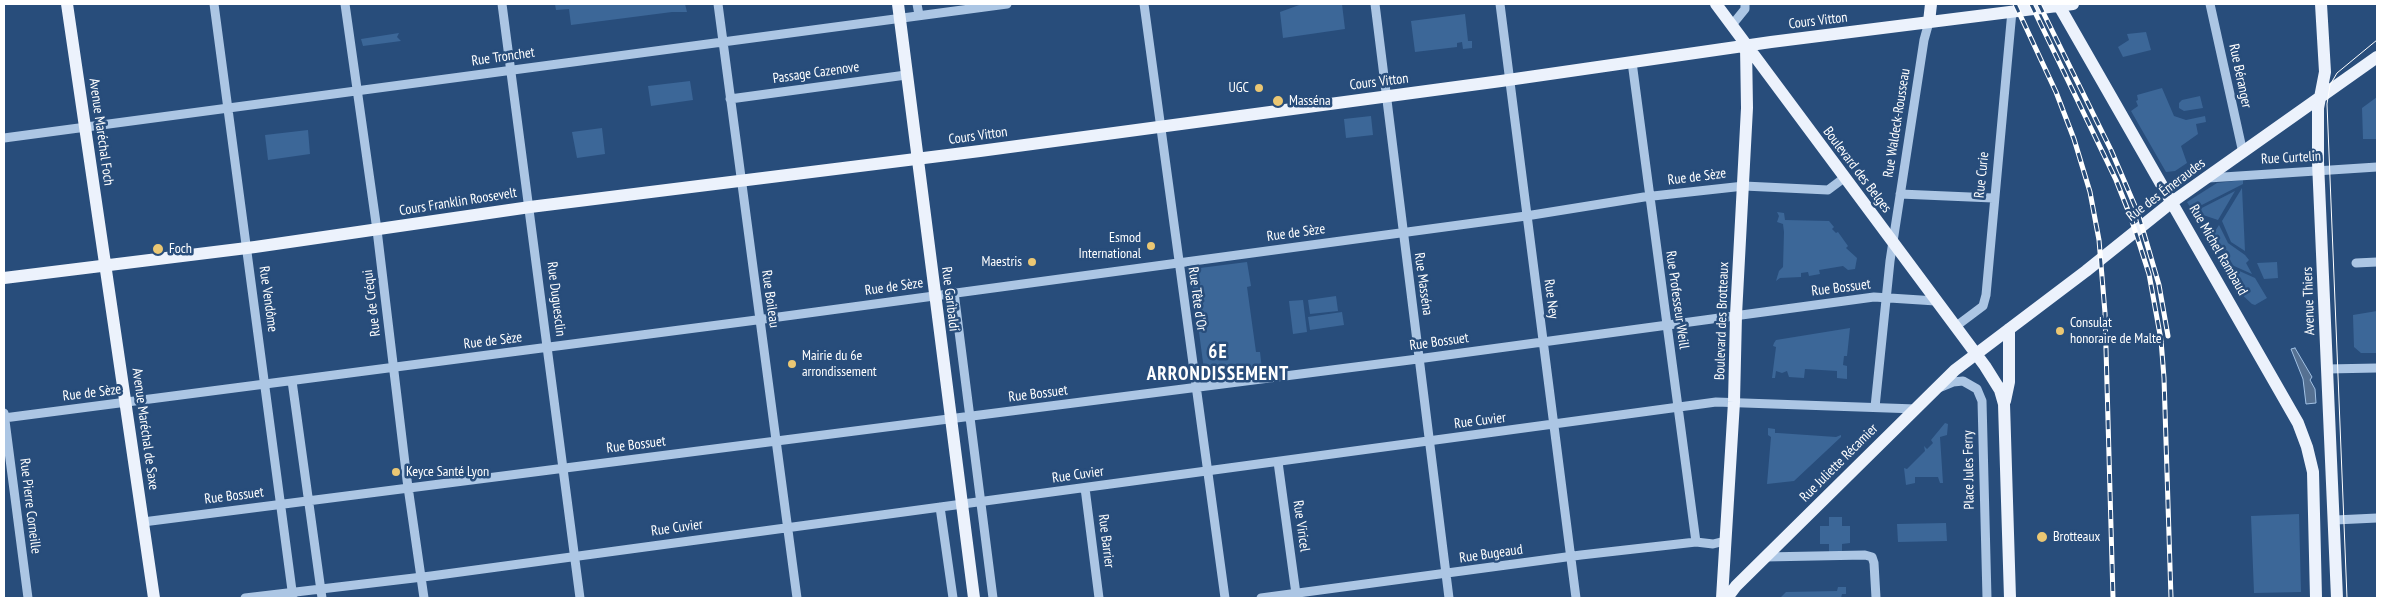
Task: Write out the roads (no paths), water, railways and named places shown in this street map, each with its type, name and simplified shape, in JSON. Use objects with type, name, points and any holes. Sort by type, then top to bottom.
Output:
[{"type":"main road","name":"Avenue Maréchal Foch","points":[[67,4],[105,265]]},
{"type":"main road","name":"Rue Garibaldi","points":[[898,4],[974,598]]},
{"type":"main road","name":"Boulevard des Belges","points":[[1716,4],[1976,354]]},
{"type":"main road","points":[[1929,22],[1931,4]]},
{"type":"main road","name":"Cours Vitton","points":[[917,159],[1510,80],[1726,48],[2059,4],[2073,4]]},
{"type":"main road","name":"Rue Michel Rambaud","points":[[2059,4],[2298,423],[2308,447],[2313,472],[2316,598]]},
{"type":"main road","name":"Avenue Thiers","points":[[2321,4],[2325,72],[2317,120],[2318,170],[2337,598]]},
{"type":"main road","name":"Boulevard des Brotteaux","points":[[1722,598],[1734,402],[1736,315],[1744,186],[1747,108],[1746,46]]},
{"type":"main road","name":"Rue des Émeraudes","points":[[1976,354],[2172,202],[2377,57]]},
{"type":"main road","name":"Cours Franklin Roosevelt","points":[[4,278],[247,248],[530,207],[917,159]]},
{"type":"main road","name":"Avenue Maréchal de Saxe","points":[[105,265],[154,598]]},
{"type":"main road","points":[[2004,404],[2009,382],[2009,329]]},
{"type":"main road","points":[[1976,354],[2000,390],[2004,404],[2010,598]]},
{"type":"main road","name":"Rue Juliette Récamier","points":[[1727,598],[1736,586],[1954,370],[1976,354]]},
{"type":"street","name":"Rue Vendôme","points":[[214,4],[292,595]]},
{"type":"street","name":"Rue de Créqui","points":[[345,4],[377,230],[424,598]]},
{"type":"street","name":"Rue Duguesclin","points":[[502,4],[580,598]]},
{"type":"street","name":"Rue Boileau","points":[[718,4],[797,598]]},
{"type":"street","points":[[917,4],[919,15]]},
{"type":"street","name":"Rue Tronchet","points":[[4,138],[1007,4]]},
{"type":"street","name":"Rue Tête d'Or","points":[[1144,4],[1225,598]]},
{"type":"street","name":"Rue Masséna","points":[[1375,4],[1402,233],[1449,598]]},
{"type":"street","name":"Rue Ney","points":[[1500,4],[1576,598]]},
{"type":"street","points":[[1732,25],[1745,9],[1745,4]]},
{"type":"street","name":"Rue Béranger","points":[[2210,4],[2243,153]]},
{"type":"street","name":"Rue Curie","points":[[1956,327],[1977,311],[1985,300],[1993,198],[2012,11]]},
{"type":"street","name":"Rue Waldeck-Rousseau","points":[[1875,407],[1893,243],[1924,40],[1929,22]]},
{"type":"street","name":"Rue Professeur Weill","points":[[1632,62],[1696,542]]},
{"type":"street","name":"Passage Cazenove","points":[[730,99],[906,75]]},
{"type":"street","name":"Rue Curtelin","points":[[2206,178],[2226,175],[2377,167]]},
{"type":"street","name":"Rue de Sèze","points":[[4,418],[759,320],[954,292],[1526,216],[1650,197],[1744,186],[1828,190],[1844,178]]},
{"type":"street","points":[[1900,194],[1993,198]]},
{"type":"street","points":[[2356,263],[2377,262]]},
{"type":"street","name":"Rue Garibaldi","points":[[954,292],[993,598]]},
{"type":"street","name":"Rue Bossuet","points":[[143,522],[1419,359],[1886,296],[1936,301]]},
{"type":"street","points":[[2326,369],[2377,368]]},
{"type":"street","points":[[292,381],[321,594]]},
{"type":"street","name":"Place Jules Ferry","points":[[1934,390],[1953,382],[1963,381],[1977,389],[1982,401],[1987,598]]},
{"type":"street","name":"Rue Cuvier","points":[[245,598],[321,594],[421,576],[1679,408],[1734,402],[1916,409]]},
{"type":"street","name":"Rue Pierre Corneille","points":[[4,413],[28,598]]},
{"type":"street","name":"Rue Viricel","points":[[1278,462],[1296,594]]},
{"type":"street","name":"Rue Barrier","points":[[1085,488],[1099,598]]},
{"type":"street","points":[[940,507],[953,598]]},
{"type":"street","points":[[2335,520],[2377,518]]},
{"type":"street","name":"Rue Bugeaud","points":[[1261,598],[1570,557],[1696,542],[1713,544],[1725,541]]},
{"type":"street","points":[[1765,557],[1865,555],[1872,557],[1876,598]]},
{"type":"tram line","points":[[2347,598],[2327,104],[2330,85],[2337,73],[2377,40]]},
{"type":"railway","points":[[2015,4],[2056,92],[2074,139],[2090,192],[2099,240],[2105,313],[2113,598]]},
{"type":"railway","points":[[2031,4],[2116,180],[2131,218],[2149,274],[2161,340],[2164,378],[2171,598]]},
{"type":"railway","points":[[2039,4],[2111,150],[2138,213],[2159,285],[2168,336]]},
{"type":"place","name":"UGC","points":[[1259,88]]},
{"type":"place","name":"Masséna","points":[[1278,101]]},
{"type":"place","name":"Esmod International","points":[[1151,246]]},
{"type":"place","name":"Foch","points":[[158,249]]},
{"type":"place","name":"Maestris","points":[[1032,262]]},
{"type":"place","name":"Consulat honoraire de Malte","points":[[2060,331]]},
{"type":"place","name":"Mairie du 6e arrondissement","points":[[792,364]]},
{"type":"place","name":"Keyce Santé Lyon","points":[[396,472]]},
{"type":"place","name":"Brotteaux","points":[[2042,537]]},
{"type":"district","name":"6E ARRONDISSEMENT","points":[[1218,364]]}]
